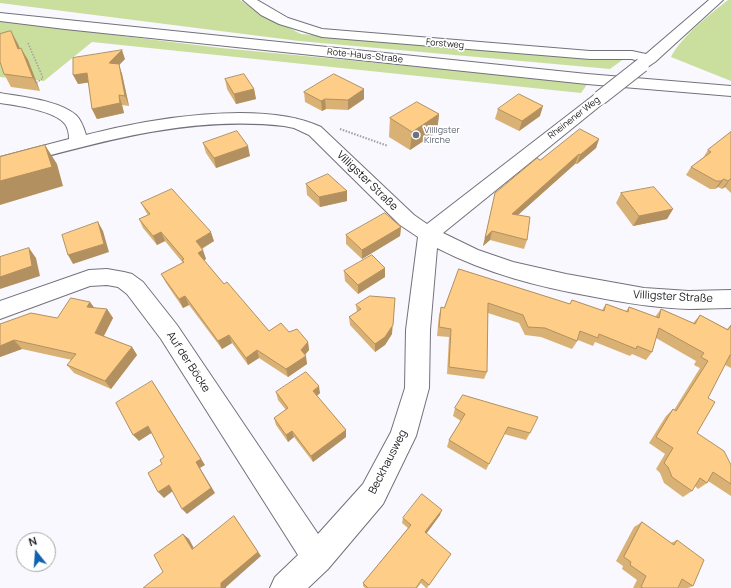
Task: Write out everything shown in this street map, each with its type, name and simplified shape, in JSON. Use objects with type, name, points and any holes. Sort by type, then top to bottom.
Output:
[{"type":"street","name":"Forstweg","points":[[249,0],[278,20],[305,30],[322,33],[583,55],[632,55],[646,62]]},
{"type":"street","name":"Rheinener Weg","points":[[428,234],[646,62],[696,16],[717,0]]},
{"type":"street","name":"Rote-Haus-Straße","points":[[0,17],[579,78],[731,91]]},
{"type":"street","points":[[8,99],[45,107],[70,118],[74,124],[78,141]]},
{"type":"street","name":"Villigster Straße","points":[[0,163],[78,141],[133,129],[188,121],[229,118],[273,120],[306,126],[315,132],[407,220],[428,234],[471,256],[511,270],[566,283],[644,297],[689,300],[731,299]]},
{"type":"street","name":"Beckhausweg","points":[[286,588],[317,558],[372,494],[403,436],[417,388],[418,330],[428,234]]},
{"type":"street","name":"Auf der Böcke","points":[[0,310],[90,278],[107,277],[124,280],[135,288],[169,332],[317,558]]},
{"type":"path","points":[[8,99],[43,78],[28,44]]},
{"type":"path","points":[[335,128],[361,135],[388,146]]},
{"type":"green space","points":[[0,0],[240,0],[258,12],[301,34],[625,58],[610,69],[299,41],[0,3]]},
{"type":"green space","points":[[728,0],[731,0],[731,81],[671,57],[681,42],[689,34]]},
{"type":"green space","points":[[0,21],[221,48],[588,83],[581,93],[92,42],[44,81],[0,77]]},
{"type":"building","points":[[11,31],[18,49],[21,48],[33,78],[4,74],[0,62],[0,34]]},
{"type":"building","points":[[122,50],[109,63],[119,64],[125,96],[119,95],[120,103],[92,109],[87,73],[73,75],[73,58]]},
{"type":"building","points":[[244,74],[254,89],[234,94],[225,79]]},
{"type":"building","points":[[334,74],[364,89],[348,100],[325,99],[321,101],[304,92]]},
{"type":"building","points":[[519,94],[543,106],[522,121],[498,109]]},
{"type":"building","points":[[417,102],[439,114],[412,132],[390,118]]},
{"type":"building","points":[[580,129],[599,139],[580,155],[579,154],[512,214],[530,217],[527,240],[492,231],[485,238],[495,193],[537,158],[540,160]]},
{"type":"building","points":[[237,131],[248,146],[214,158],[203,143]]},
{"type":"building","points":[[731,132],[731,179],[728,181],[724,179],[721,181],[716,181],[691,167],[711,152],[708,150]]},
{"type":"building","points":[[45,145],[52,167],[0,181],[0,157]]},
{"type":"building","points":[[328,174],[347,191],[319,197],[306,184]]},
{"type":"building","points":[[654,187],[673,209],[639,216],[621,193]]},
{"type":"building","points":[[172,189],[211,232],[196,241],[203,250],[198,253],[224,284],[227,282],[269,331],[281,323],[289,332],[297,329],[308,342],[301,350],[306,356],[286,369],[257,350],[246,358],[229,335],[218,341],[185,296],[179,299],[161,274],[184,262],[182,260],[184,259],[161,232],[153,236],[139,219],[150,214],[141,203]]},
{"type":"building","points":[[385,213],[401,227],[362,250],[346,235]]},
{"type":"building","points":[[98,222],[104,244],[68,255],[62,235]]},
{"type":"building","points":[[29,248],[32,266],[0,277],[0,257]]},
{"type":"building","points":[[372,255],[385,268],[358,285],[344,271]]},
{"type":"building","points":[[459,269],[570,304],[572,300],[604,311],[606,304],[628,312],[629,307],[659,318],[661,309],[695,324],[700,315],[728,330],[731,325],[731,355],[708,398],[715,402],[697,433],[724,451],[731,465],[731,484],[713,472],[707,483],[700,478],[692,491],[672,477],[668,467],[664,463],[673,448],[656,437],[673,409],[676,411],[708,361],[701,357],[704,353],[659,328],[652,352],[637,346],[636,349],[599,334],[598,338],[580,331],[577,341],[545,328],[528,327],[523,315],[488,303],[487,372],[449,367],[451,329],[439,327],[441,307],[444,308]]},
{"type":"building","points":[[370,296],[395,298],[393,325],[385,337],[375,344],[349,317],[361,309],[356,305]]},
{"type":"building","points":[[71,298],[90,302],[87,307],[107,309],[95,333],[132,347],[105,381],[67,365],[76,354],[14,340],[0,346],[0,324],[31,313],[57,318]]},
{"type":"building","points":[[306,372],[319,386],[313,391],[346,430],[311,456],[292,431],[286,435],[274,418],[288,408],[276,392]]},
{"type":"building","points":[[152,381],[201,459],[196,462],[211,488],[182,509],[169,485],[158,492],[148,473],[162,464],[160,460],[164,457],[148,426],[133,435],[116,403]]},
{"type":"building","points":[[463,395],[538,417],[530,433],[508,427],[489,464],[449,440],[465,414],[455,408]]},
{"type":"building","points":[[422,494],[442,510],[425,532],[451,554],[429,585],[422,579],[416,588],[368,588],[363,583],[411,525],[403,518]]},
{"type":"building","points":[[234,516],[258,552],[221,583],[221,588],[143,588],[163,572],[154,555],[183,534],[192,549]]},
{"type":"building","points":[[642,522],[674,545],[677,540],[704,560],[693,586],[682,579],[678,588],[641,587],[646,576],[630,565],[631,562],[624,557]]},
{"type":"place","name":"Villigster Kirche","points":[[416,135]]}]
